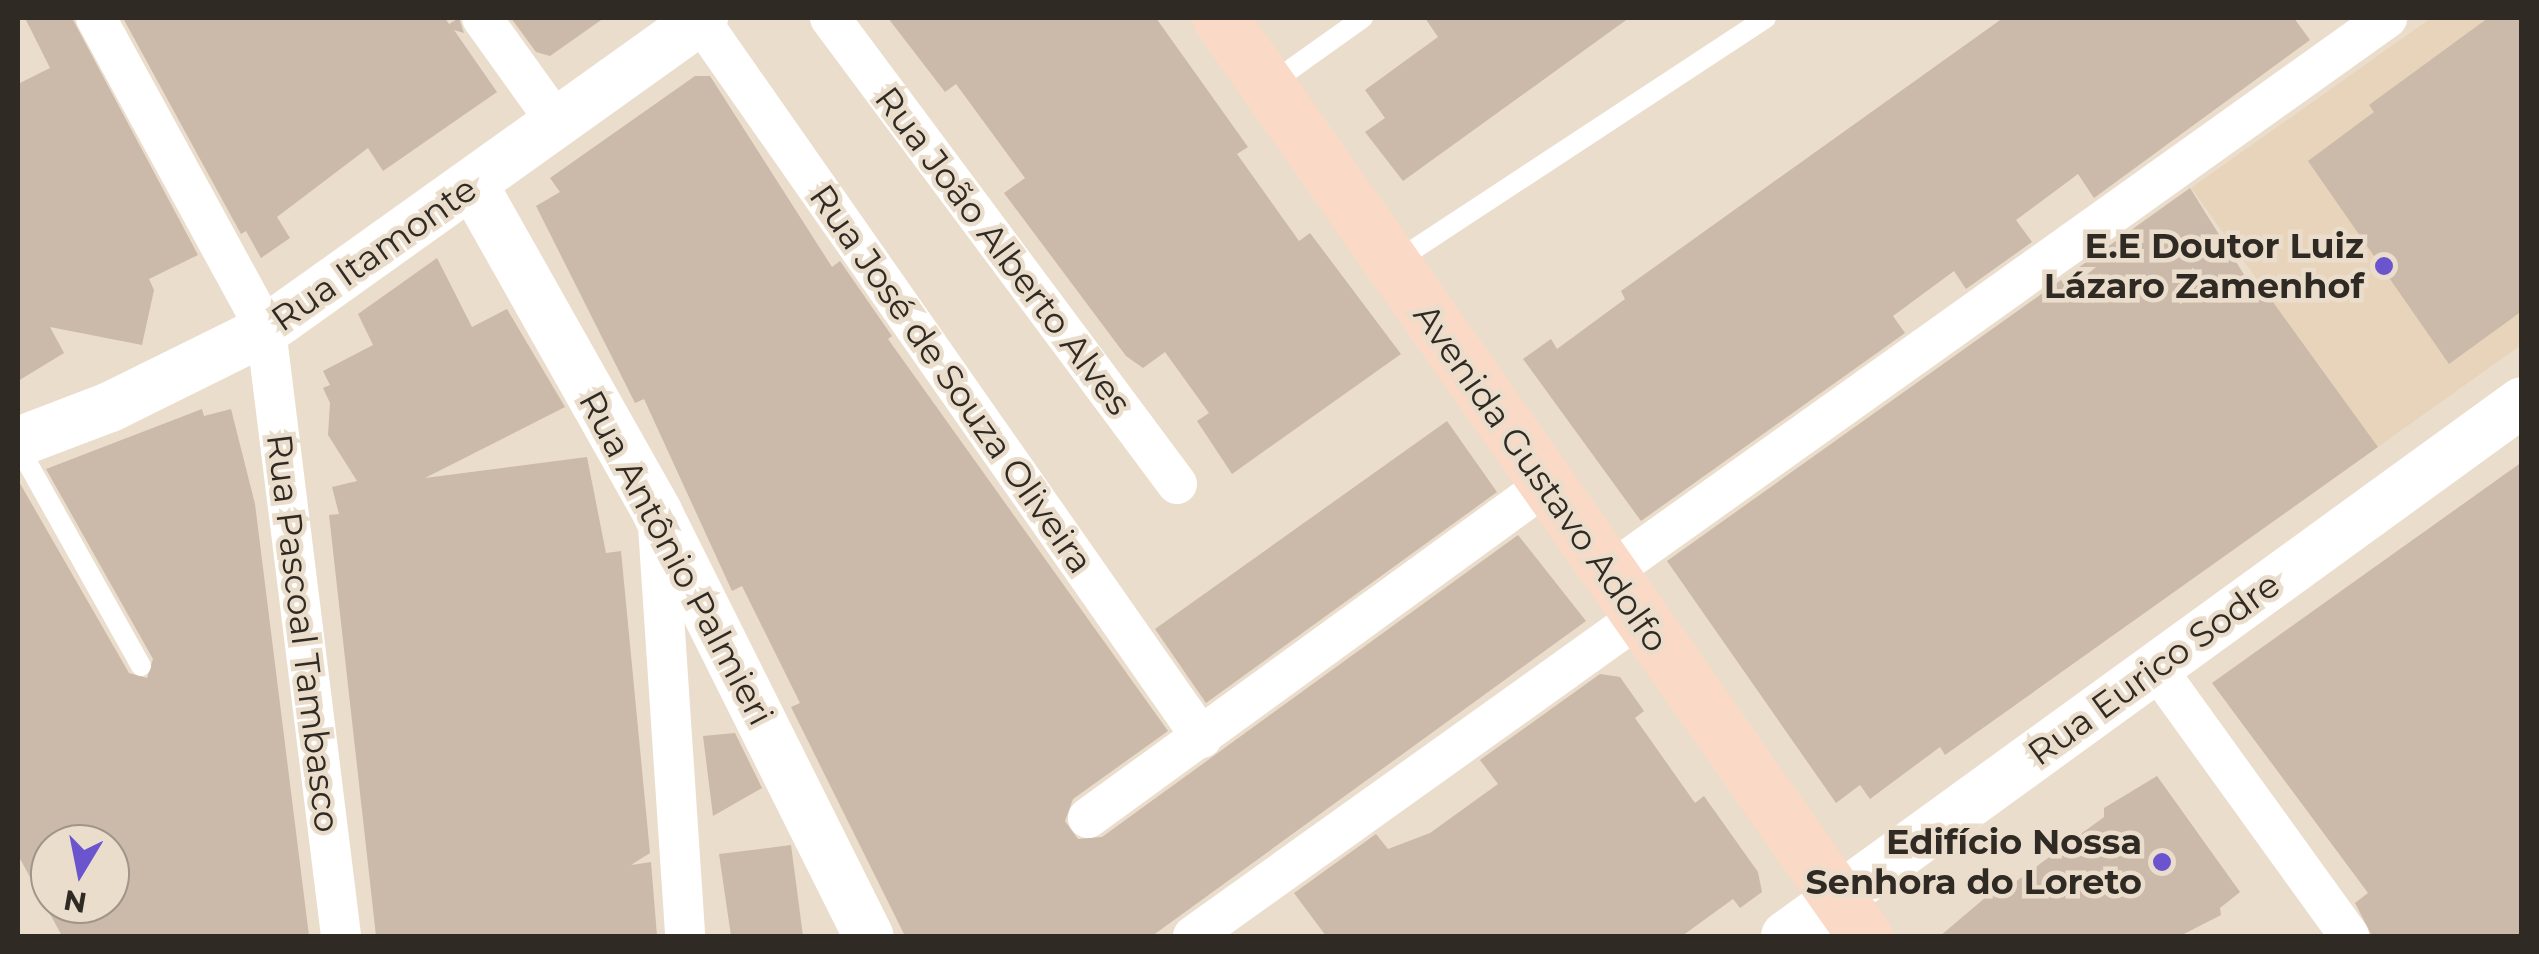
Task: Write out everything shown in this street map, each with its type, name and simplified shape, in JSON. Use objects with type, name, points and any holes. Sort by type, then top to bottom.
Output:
[{"type":"main road","name":"Avenida Gustavo Adolfo","points":[[1220,18],[1852,917]]},
{"type":"street","points":[[96,18],[266,330]]},
{"type":"street","points":[[482,18],[558,124]]},
{"type":"street","name":"Rua João Alberto Alves","points":[[830,18],[1176,484]]},
{"type":"street","points":[[1608,573],[2387,18]]},
{"type":"street","name":"Rua Itamonte","points":[[18,444],[110,408],[266,330],[702,19]]},
{"type":"street","name":"Rua José de Souza Oliveira","points":[[702,19],[1202,738]]},
{"type":"street","name":"Rua Antônio Palmieri","points":[[473,185],[658,512],[868,936]]},
{"type":"street","name":"Rua Pascoal Tambasco","points":[[266,330],[341,936]]},
{"type":"street","name":"Rua Eurico Sodre","points":[[1786,936],[1852,917],[2156,668],[2515,418]]},
{"type":"street","points":[[1088,818],[1546,485]]},
{"type":"street","points":[[658,512],[686,936]]},
{"type":"street","points":[[1193,936],[1639,617]]},
{"type":"street","points":[[2156,668],[2349,936]]},
{"type":"lane","points":[[1268,85],[1363,18]]},
{"type":"lane","points":[[1392,264],[1766,18]]},
{"type":"lane","points":[[18,444],[141,666]]},
{"type":"shaded area","name":"E.E Doutor Luiz Lázaro Zamenhof","points":[[2431,18],[2521,18],[2521,345],[2378,447],[2191,188]]},
{"type":"building","points":[[25,18],[72,18],[198,255],[149,279],[154,290],[142,345],[50,327],[64,353],[18,381],[18,84],[50,68]]},
{"type":"building","points":[[123,18],[445,18],[449,24],[459,18],[464,33],[454,30],[497,92],[383,171],[368,148],[277,217],[290,238],[261,258],[246,231],[241,234]]},
{"type":"building","points":[[511,18],[604,18],[550,56],[536,52]]},
{"type":"building","points":[[888,18],[1156,18],[1248,147],[1237,154],[1299,241],[1310,233],[1401,354],[1232,474],[1197,421],[1209,413],[1165,352],[1143,368],[1126,356],[1004,193],[1025,178],[956,84],[945,92]]},
{"type":"building","points":[[1425,18],[1629,18],[1403,181],[1365,132],[1385,118],[1365,90],[1438,37]]},
{"type":"building","points":[[2003,18],[2294,18],[2310,40],[2094,198],[2078,174],[2016,220],[2032,242],[1966,289],[1954,271],[1893,316],[1905,333],[1641,521],[1523,359],[1551,339],[1557,349],[1625,299],[1621,291]]},
{"type":"building","points":[[2488,18],[2522,18],[2522,311],[2449,364],[2308,161],[2374,112],[2369,105]]},
{"type":"building","points":[[695,76],[710,76],[832,267],[840,261],[892,336],[888,339],[1168,731],[1073,799],[1065,821],[1078,839],[1102,837],[1518,535],[1586,621],[1152,936],[905,936],[791,707],[800,703],[742,586],[732,591],[644,399],[635,403],[536,206],[560,192],[550,178]]},
{"type":"building","points":[[2190,188],[2253,289],[2260,284],[2378,447],[1945,755],[1940,747],[1870,799],[1860,785],[1836,803],[1667,561]]},
{"type":"building","points":[[437,258],[472,327],[507,309],[565,407],[425,478],[587,457],[606,553],[621,551],[650,853],[631,865],[651,862],[657,936],[376,936],[329,515],[339,514],[332,487],[357,481],[328,435],[330,403],[323,388],[330,385],[323,371],[373,345],[358,314]]},
{"type":"building","points":[[202,409],[204,416],[231,409],[255,504],[309,936],[62,936],[55,924],[130,924],[130,824],[30,824],[30,877],[18,855],[18,480],[129,673],[147,678],[153,659],[46,469]]},
{"type":"building","points":[[1447,421],[1497,492],[1206,703],[1155,629]]},
{"type":"building","points":[[2522,462],[2522,936],[2372,936],[2355,903],[2368,893],[2212,683]]},
{"type":"building","points":[[1600,674],[1620,677],[1644,711],[1635,718],[1695,803],[1704,796],[1758,872],[1762,892],[1740,908],[1733,899],[1682,936],[1326,936],[1294,893],[1376,834],[1388,849],[1430,833],[1498,784],[1480,760]]},
{"type":"building","points":[[735,733],[762,788],[713,816],[703,736]]},
{"type":"building","points":[[2157,776],[2240,892],[2220,908],[2221,915],[2180,936],[1940,936],[2005,881],[2011,885],[2104,817],[2104,808]]},
{"type":"building","points":[[791,845],[803,936],[731,936],[719,854]]},
{"type":"place","name":"E.E Doutor Luiz Lázaro Zamenhof","points":[[2384,266]]},
{"type":"place","name":"Edifício Nossa Senhora do Loreto","points":[[2162,862]]}]
